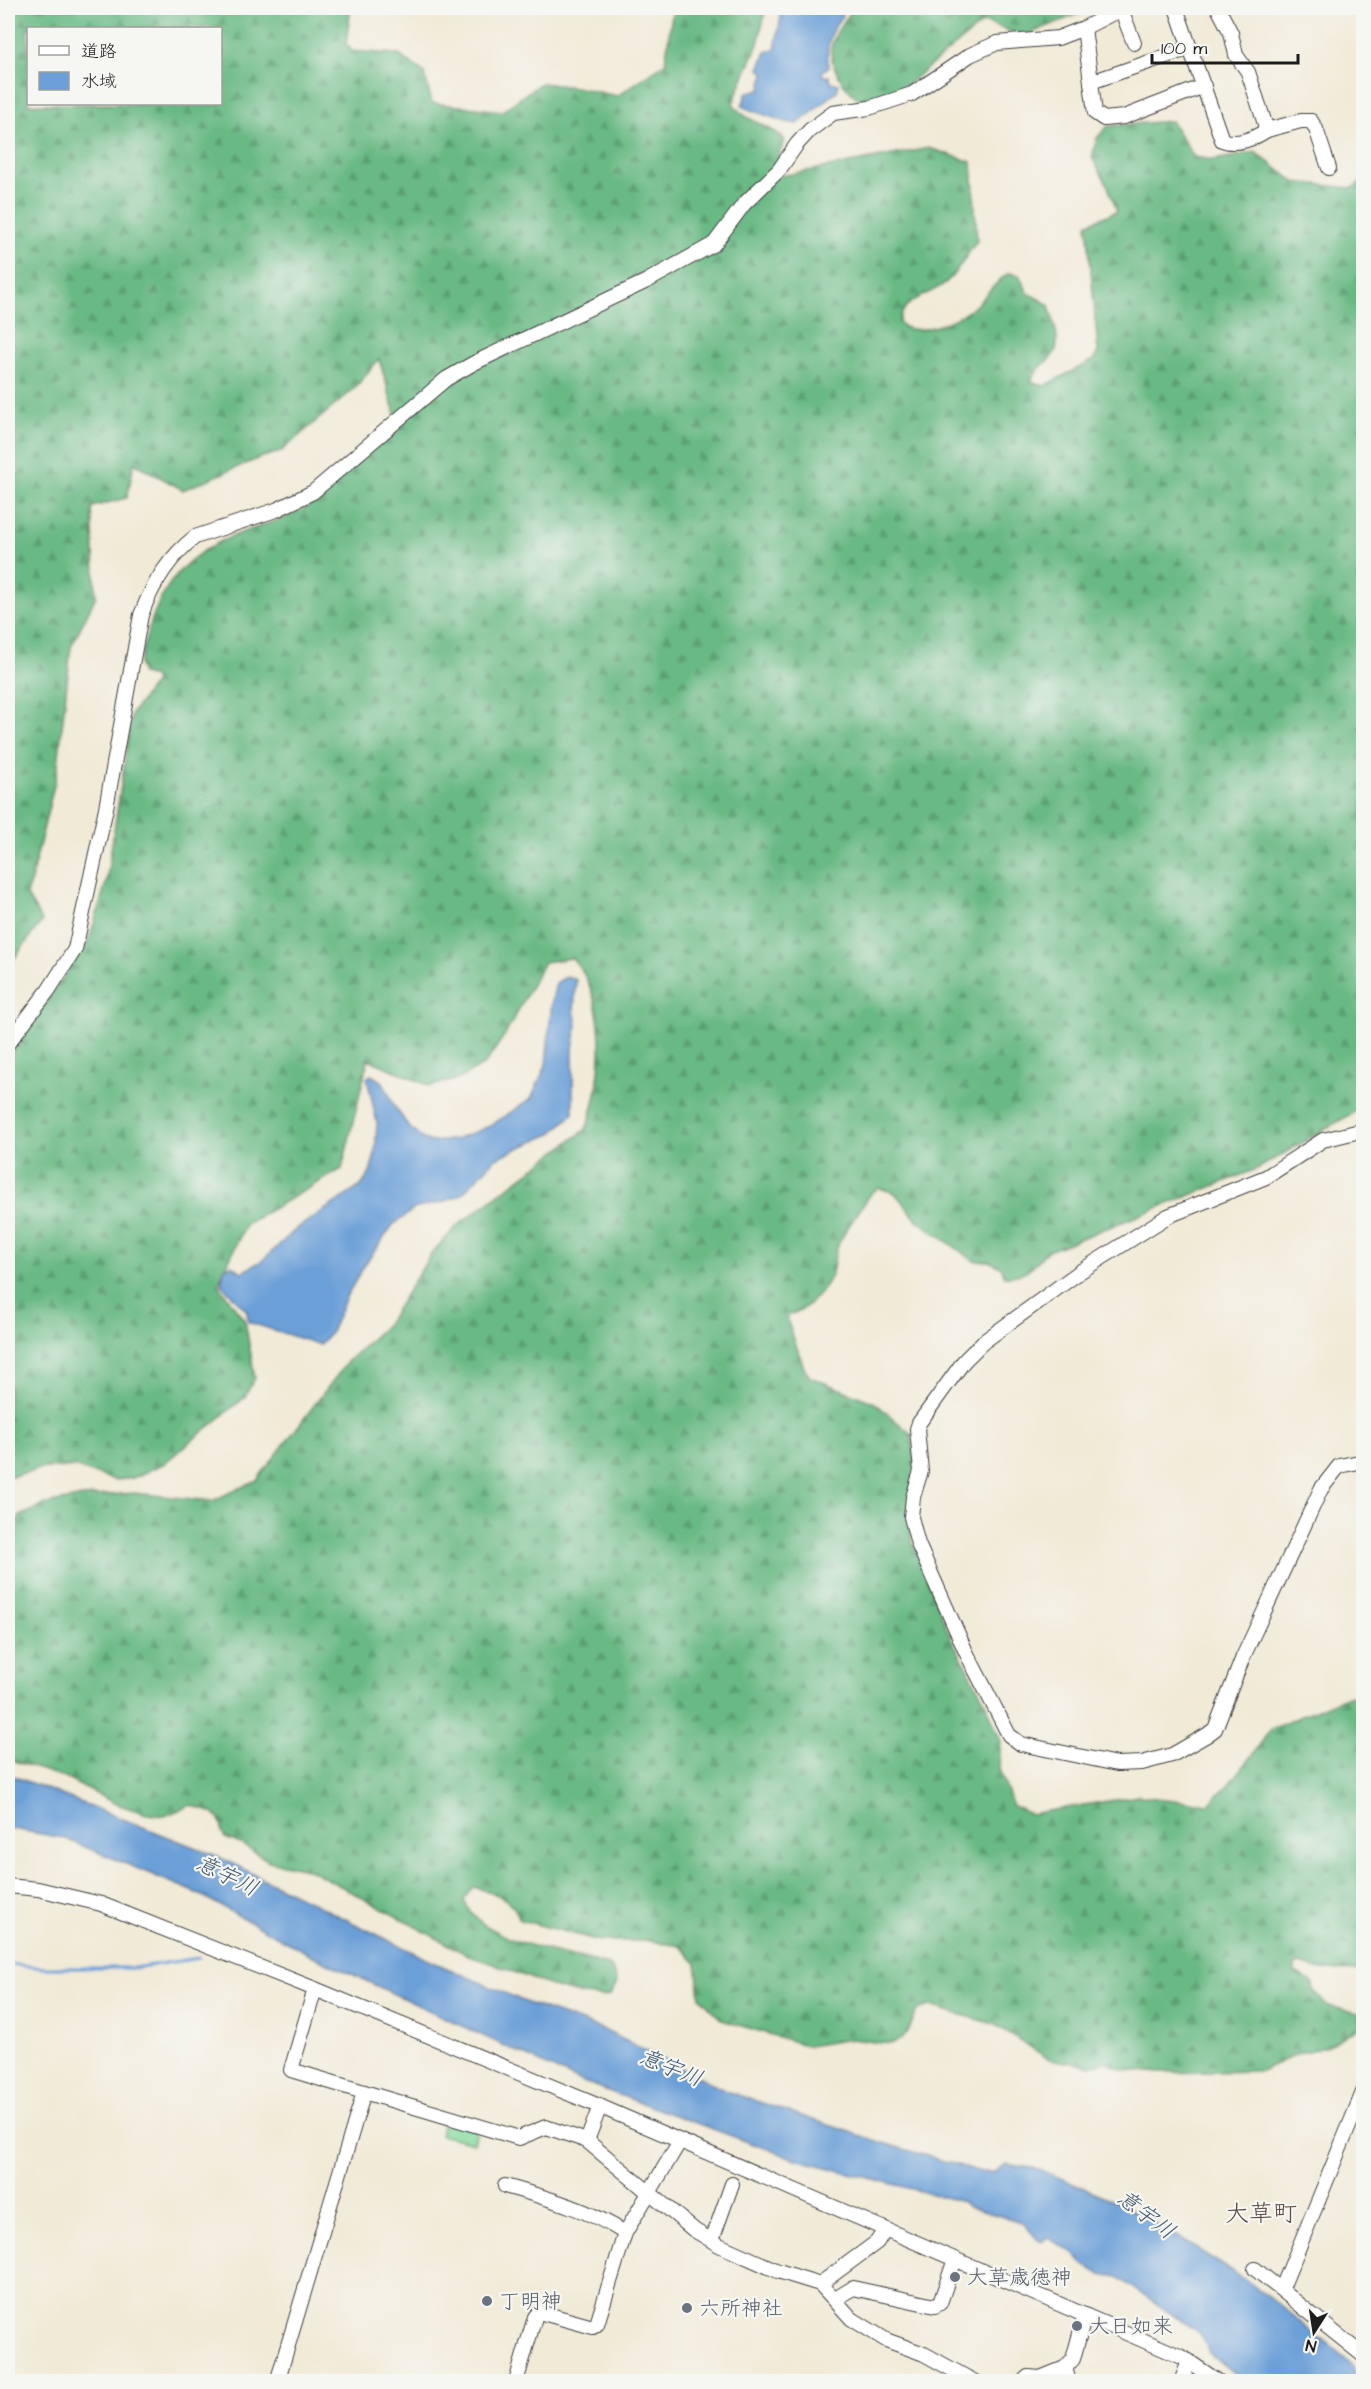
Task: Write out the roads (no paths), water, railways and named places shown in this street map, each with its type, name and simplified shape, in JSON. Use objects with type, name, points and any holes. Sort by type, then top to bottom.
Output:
[{"type":"street","points":[[8,1043],[48,991],[75,949],[106,808],[141,615],[152,588],[184,545],[195,537],[297,502],[321,485],[446,379],[474,363],[646,281],[714,244],[744,204],[779,170],[797,144],[810,130],[833,113],[869,108],[912,94],[970,55],[997,43],[1058,38],[1084,28],[1122,8],[1134,43]]},
{"type":"street","points":[[1176,8],[1222,140],[1230,143],[1236,142],[1267,130],[1301,121],[1311,121],[1316,129],[1329,168]]},
{"type":"street","points":[[1218,8],[1231,33],[1236,55],[1248,72],[1267,130]]},
{"type":"street","points":[[1084,28],[1095,113],[1110,120],[1204,86]]},
{"type":"street","points":[[1091,82],[1190,48]]},
{"type":"street","points":[[1364,1130],[1323,1140],[1266,1177],[1168,1216],[1081,1271],[982,1342],[964,1361],[919,1423],[917,1430],[921,1471],[913,1497],[911,1516],[918,1544],[966,1652],[1009,1735],[1021,1744],[1094,1760],[1142,1763],[1172,1755],[1215,1729],[1243,1657],[1321,1489],[1339,1466],[1364,1461]]},
{"type":"street","points":[[8,1886],[38,1889],[101,1904],[315,1989],[600,2106],[1085,2315],[1189,2361],[1219,2382]]},
{"type":"street","points":[[315,1989],[291,2070],[519,2138],[546,2127],[587,2141],[694,2229],[778,2271],[820,2284],[852,2319],[886,2340],[924,2354],[975,2382]]},
{"type":"street","points":[[1282,2288],[1364,2090]]},
{"type":"street","points":[[277,2382],[364,2092]]},
{"type":"street","points":[[587,2141],[600,2106]]},
{"type":"street","points":[[516,2382],[535,2317],[539,2312],[593,2327],[597,2324],[625,2233],[680,2141]]},
{"type":"street","points":[[712,2240],[732,2184]]},
{"type":"street","points":[[505,2186],[552,2198],[597,2216],[625,2233]]},
{"type":"street","points":[[820,2284],[877,2242],[885,2229]]},
{"type":"street","points":[[835,2299],[853,2288],[935,2306],[940,2302],[956,2259]]},
{"type":"street","points":[[1255,2269],[1282,2288],[1364,2356]]},
{"type":"street","points":[[1023,2382],[1028,2377],[1067,2375],[1085,2315]]},
{"type":"street","points":[[1181,2382],[1189,2361]]},
{"type":"water","points":[[841,8],[842,16],[834,28],[828,46],[829,67],[822,71],[823,76],[829,76],[831,82],[839,84],[837,91],[798,124],[742,106],[747,92],[761,90],[764,72],[759,69],[766,52],[775,49],[781,17],[776,9]]},
{"type":"water","points":[[567,976],[576,980],[574,1010],[577,1025],[573,1049],[573,1114],[551,1134],[496,1158],[461,1195],[444,1202],[416,1208],[393,1225],[364,1266],[346,1297],[332,1330],[320,1345],[248,1322],[247,1311],[221,1284],[224,1269],[231,1265],[242,1272],[263,1260],[297,1228],[361,1186],[370,1173],[375,1154],[377,1123],[367,1078],[371,1075],[383,1082],[395,1107],[409,1127],[423,1139],[433,1142],[457,1139],[490,1126],[531,1099],[546,1065],[552,1000],[556,983]]},
{"type":"water","name":"意宇川","points":[[8,1774],[217,1856],[431,1961],[530,2004],[602,2029],[726,2091],[880,2142],[981,2172],[994,2172],[1006,2164],[1039,2169],[1120,2203],[1243,2278],[1293,2315],[1353,2366],[1358,2381],[1243,2381],[1209,2353],[1200,2334],[1118,2277],[1099,2274],[1082,2263],[1073,2252],[1046,2237],[1044,2241],[1038,2240],[1022,2222],[968,2207],[963,2202],[795,2159],[575,2079],[311,1955],[197,1893],[63,1838],[8,1828]]},
{"type":"waterway","points":[[8,1964],[45,1968],[133,1968],[199,1958]]},
{"type":"place","name":"大草歳徳神","points":[[955,2277]]},
{"type":"place","name":"丁明神","points":[[487,2301]]},
{"type":"place","name":"六所神社","points":[[687,2308]]},
{"type":"place","name":"大日如来","points":[[1077,2326]]},
{"type":"district","name":"大草町","points":[[1261,2214]]}]
